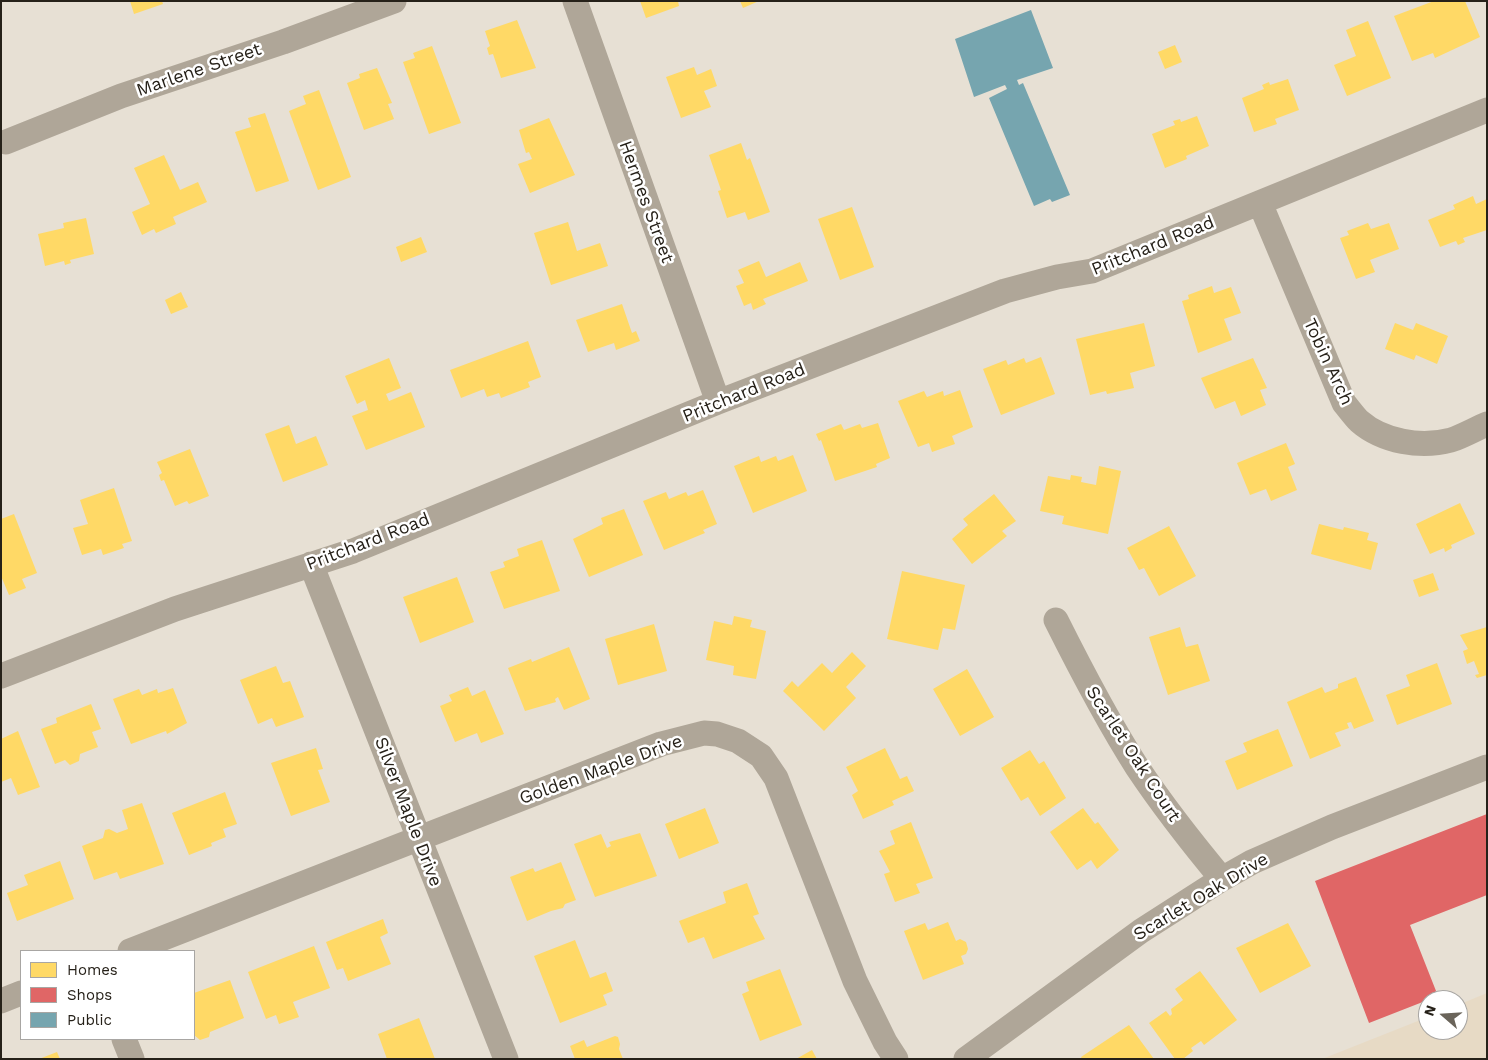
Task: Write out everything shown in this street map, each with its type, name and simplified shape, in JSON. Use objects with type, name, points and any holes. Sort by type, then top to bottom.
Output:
[{"type":"street","name":"Marlene Street","points":[[6,142],[121,96],[283,42],[394,1]]},
{"type":"street","name":"Hermes Street","points":[[575,1],[718,402]]},
{"type":"street","name":"Pritchard Road","points":[[1,676],[175,609],[362,547],[718,402],[1005,291],[1057,278],[1092,272],[1487,110]]},
{"type":"street","name":"Tobin Arch","points":[[1260,203],[1344,403],[1359,421],[1378,434],[1400,441],[1428,443],[1451,440],[1487,424]]},
{"type":"street","name":"Silver Maple Drive","points":[[311,564],[506,1059]]},
{"type":"street","name":"Scarlet Oak Court","points":[[1056,620],[1087,682],[1137,767],[1183,831],[1222,879]]},
{"type":"street","name":"Golden Maple Drive","points":[[133,950],[419,840],[661,744],[704,734],[717,734],[738,741],[761,756],[776,778],[855,981],[885,1042],[896,1059]]},
{"type":"street","name":"Scarlet Oak Drive","points":[[966,1059],[1141,931],[1252,862],[1332,827],[1487,767]]},
{"type":"street","points":[[1,1001],[20,993]]},
{"type":"street","points":[[124,1040],[132,1059]]},
{"type":"shaded area","points":[[1487,993],[1487,1059],[1322,1059],[1418,1021],[1418,1040],[1468,1040],[1468,1001]]},
{"type":"building: Homes","points":[[130,1],[162,1],[163,4],[134,14]]},
{"type":"building: Homes","points":[[640,1],[678,1],[679,6],[646,18]]},
{"type":"building: Homes","points":[[740,1],[759,1],[743,8]]},
{"type":"building: Homes","points":[[1434,1],[1465,1],[1480,37],[1435,58],[1433,53],[1412,61],[1394,16]]},
{"type":"building: Homes","points":[[517,20],[536,68],[501,78],[493,54],[489,55],[487,48],[490,46],[485,31]]},
{"type":"building: Homes","points":[[1368,21],[1391,78],[1347,96],[1334,65],[1356,56],[1346,30]]},
{"type":"building: Homes","points":[[1175,45],[1182,62],[1165,69],[1158,52]]},
{"type":"building: Homes","points":[[432,46],[461,123],[429,134],[403,62],[415,58],[413,53]]},
{"type":"building: Homes","points":[[694,67],[697,75],[711,69],[717,86],[704,91],[711,107],[681,118],[666,77]]},
{"type":"building: Homes","points":[[377,68],[392,103],[388,104],[394,119],[364,130],[347,83],[360,78],[359,74]]},
{"type":"building: Homes","points":[[1288,79],[1299,110],[1275,119],[1277,124],[1254,132],[1242,98],[1264,89],[1262,85],[1269,82],[1270,85]]},
{"type":"building: Homes","points":[[319,90],[351,177],[318,190],[289,111],[306,104],[303,96]]},
{"type":"building: Homes","points":[[265,113],[289,181],[256,192],[235,132],[251,127],[248,118]]},
{"type":"building: Homes","points":[[1197,116],[1209,146],[1186,156],[1187,159],[1165,168],[1152,134],[1175,125],[1173,121],[1180,119],[1181,122]]},
{"type":"building: Homes","points":[[549,118],[575,175],[530,193],[518,164],[532,159],[529,152],[526,153],[519,130]]},
{"type":"building: Homes","points":[[741,143],[747,160],[750,158],[770,212],[748,220],[745,212],[727,218],[718,191],[721,190],[709,155]]},
{"type":"building: Homes","points":[[164,155],[180,190],[198,182],[207,202],[173,217],[176,224],[156,233],[154,229],[142,235],[132,212],[150,204],[134,168]]},
{"type":"building: Homes","points":[[1473,196],[1476,204],[1487,199],[1487,230],[1463,238],[1465,242],[1458,245],[1456,241],[1440,247],[1428,220],[1455,209],[1453,205]]},
{"type":"building: Homes","points":[[852,207],[874,267],[840,280],[818,219]]},
{"type":"building: Homes","points":[[86,218],[94,254],[70,260],[71,263],[65,265],[64,261],[45,266],[38,234],[64,228],[63,223]]},
{"type":"building: Homes","points":[[568,222],[577,251],[600,243],[608,266],[551,285],[534,233]]},
{"type":"building: Homes","points":[[1368,223],[1371,229],[1389,223],[1399,249],[1370,260],[1375,272],[1356,279],[1340,238],[1349,235],[1347,231]]},
{"type":"building: Homes","points":[[421,237],[427,252],[401,262],[396,247]]},
{"type":"building: Homes","points":[[759,261],[766,277],[800,262],[808,281],[763,299],[766,304],[753,310],[751,303],[744,306],[736,286],[744,283],[738,270]]},
{"type":"building: Homes","points":[[1212,286],[1214,293],[1231,287],[1241,313],[1224,319],[1232,340],[1198,353],[1182,301],[1189,299],[1188,295]]},
{"type":"building: Homes","points":[[181,292],[188,307],[171,314],[165,300]]},
{"type":"building: Homes","points":[[622,304],[632,333],[636,331],[640,341],[616,350],[614,343],[588,352],[576,320]]},
{"type":"building: Homes","points":[[1144,323],[1155,366],[1130,373],[1134,388],[1107,394],[1106,391],[1090,395],[1076,339]]},
{"type":"building: Homes","points":[[1395,323],[1413,330],[1416,323],[1448,336],[1437,364],[1416,355],[1414,360],[1385,349]]},
{"type":"building: Homes","points":[[528,341],[541,377],[528,382],[530,387],[501,398],[499,393],[487,397],[484,389],[461,398],[450,370]]},
{"type":"building: Homes","points":[[1041,357],[1055,394],[1001,415],[983,369],[1006,360],[1008,365],[1024,358],[1026,363]]},
{"type":"building: Homes","points":[[389,358],[401,388],[386,394],[389,401],[411,392],[425,427],[366,450],[352,416],[368,410],[365,400],[357,404],[345,376]]},
{"type":"building: Homes","points":[[1253,358],[1267,388],[1260,390],[1266,405],[1241,416],[1235,401],[1215,409],[1201,378]]},
{"type":"building: Homes","points":[[960,390],[973,427],[952,436],[955,444],[932,452],[929,443],[918,447],[898,401],[924,391],[927,397],[943,391],[944,396]]},
{"type":"building: Homes","points":[[878,423],[890,458],[876,464],[877,467],[835,481],[821,440],[819,441],[816,434],[841,424],[844,430],[860,424],[862,428]]},
{"type":"building: Homes","points":[[289,425],[296,444],[316,436],[328,465],[283,482],[265,434]]},
{"type":"building: Homes","points":[[1286,443],[1295,464],[1288,467],[1297,490],[1271,501],[1266,489],[1250,495],[1237,463]]},
{"type":"building: Homes","points":[[190,449],[209,496],[189,504],[187,501],[175,506],[164,480],[161,481],[159,475],[162,473],[157,462]]},
{"type":"building: Homes","points":[[793,455],[807,491],[753,513],[734,466],[759,456],[761,462],[776,456],[778,461]]},
{"type":"building: Homes","points":[[1099,466],[1121,471],[1108,534],[1062,524],[1064,516],[1040,511],[1048,476],[1070,480],[1071,475],[1082,477],[1081,482],[1096,485]]},
{"type":"building: Homes","points":[[114,488],[132,541],[122,544],[124,548],[103,555],[101,549],[82,555],[73,528],[88,524],[80,500]]},
{"type":"building: Homes","points":[[703,490],[717,524],[703,530],[705,533],[664,550],[643,501],[666,492],[669,499],[686,492],[688,496]]},
{"type":"building: Homes","points":[[994,494],[1016,521],[1002,531],[1007,536],[972,564],[952,539],[968,525],[963,519]]},
{"type":"building: Homes","points":[[1460,503],[1475,534],[1451,545],[1452,548],[1445,552],[1444,548],[1430,554],[1416,524]]},
{"type":"building: Homes","points":[[624,509],[643,555],[589,577],[573,539],[603,524],[601,518]]},
{"type":"building: Homes","points":[[14,514],[37,573],[22,579],[26,588],[9,595],[1,576],[1,519]]},
{"type":"building: Homes","points":[[1319,524],[1343,530],[1344,527],[1369,533],[1367,540],[1378,543],[1371,570],[1311,554]]},
{"type":"building: Homes","points":[[1169,526],[1196,576],[1159,596],[1144,568],[1139,570],[1127,548]]},
{"type":"building: Homes","points":[[542,540],[560,591],[504,609],[490,572],[505,567],[503,562],[519,556],[517,549]]},
{"type":"building: Homes","points":[[902,571],[965,585],[955,630],[943,628],[938,650],[887,639]]},
{"type":"building: Homes","points":[[1433,573],[1439,590],[1419,597],[1413,580]]},
{"type":"building: Homes","points":[[457,577],[474,622],[420,643],[403,597]]},
{"type":"building: Homes","points":[[734,616],[752,620],[750,627],[766,631],[756,679],[733,675],[734,666],[706,660],[714,621],[732,625]]},
{"type":"building: Homes","points":[[654,624],[667,671],[618,685],[605,639]]},
{"type":"building: Homes","points":[[1180,627],[1186,647],[1198,644],[1210,681],[1168,695],[1149,637]]},
{"type":"building: Homes","points":[[1487,627],[1487,675],[1477,678],[1475,675],[1479,674],[1474,661],[1467,664],[1463,651],[1468,649],[1460,635]]},
{"type":"building: Homes","points":[[569,647],[590,699],[564,710],[558,697],[555,699],[556,702],[525,711],[508,668],[531,659],[532,662]]},
{"type":"building: Homes","points":[[852,652],[866,666],[846,687],[856,698],[824,731],[783,691],[792,681],[798,687],[822,663],[832,673]]},
{"type":"building: Homes","points":[[1437,663],[1452,704],[1397,725],[1386,695],[1410,686],[1406,675]]},
{"type":"building: Homes","points":[[276,666],[283,683],[290,681],[304,717],[276,727],[272,718],[258,724],[240,680]]},
{"type":"building: Homes","points":[[967,669],[994,717],[960,736],[933,689]]},
{"type":"building: Homes","points":[[1356,677],[1374,721],[1354,729],[1351,722],[1347,723],[1349,728],[1335,733],[1341,746],[1310,759],[1287,702],[1322,687],[1325,693],[1338,688],[1338,684]]},
{"type":"building: Homes","points":[[468,687],[472,696],[485,690],[504,734],[481,743],[477,733],[455,742],[440,706],[452,701],[449,695]]},
{"type":"building: Homes","points":[[173,688],[187,723],[167,734],[166,731],[131,744],[113,699],[139,689],[142,695],[157,689],[158,693]]},
{"type":"building: Homes","points":[[91,704],[101,729],[92,732],[98,747],[80,754],[79,761],[70,765],[65,760],[55,764],[41,729],[57,723],[56,718]]},
{"type":"building: Homes","points":[[1278,729],[1293,766],[1237,790],[1225,761],[1247,752],[1243,743]]},
{"type":"building: Homes","points":[[18,731],[40,787],[18,795],[11,778],[1,782],[1,739]]},
{"type":"building: Homes","points":[[316,748],[323,769],[318,770],[330,802],[291,816],[271,763]]},
{"type":"building: Homes","points":[[885,748],[900,779],[907,776],[914,791],[892,801],[894,805],[863,819],[852,795],[858,791],[846,767]]},
{"type":"building: Homes","points":[[1030,750],[1039,764],[1044,761],[1066,798],[1040,816],[1028,797],[1021,801],[1001,768]]},
{"type":"building: Homes","points":[[225,792],[237,824],[223,829],[226,837],[211,843],[212,846],[189,855],[172,813]]},
{"type":"building: Homes","points":[[142,803],[164,864],[120,879],[117,872],[94,880],[82,846],[103,838],[105,830],[109,829],[117,833],[128,829],[122,810]]},
{"type":"building: Homes","points":[[705,808],[719,843],[679,859],[665,824]]},
{"type":"building: Homes","points":[[1083,808],[1095,824],[1098,822],[1119,850],[1097,869],[1091,860],[1077,870],[1050,832]]},
{"type":"building: Homes","points":[[911,822],[933,878],[916,884],[920,893],[895,902],[884,874],[890,872],[879,851],[895,844],[890,831]]},
{"type":"building: Homes","points":[[640,833],[657,876],[595,897],[574,844],[601,834],[607,848],[611,846],[609,842]]},
{"type":"building: Homes","points":[[60,861],[74,899],[17,921],[7,893],[28,885],[24,875]]},
{"type":"building: Homes","points":[[561,862],[576,900],[565,904],[563,908],[527,921],[510,877],[533,868],[535,872]]},
{"type":"building: Homes","points":[[747,883],[759,914],[753,916],[765,939],[713,959],[704,937],[688,943],[679,921],[726,903],[723,892]]},
{"type":"building: Homes","points":[[383,919],[388,933],[380,937],[391,964],[348,981],[343,968],[337,970],[326,942]]},
{"type":"building: Homes","points":[[948,922],[956,941],[960,939],[966,942],[968,949],[966,954],[961,956],[964,964],[923,980],[904,931],[925,923],[928,930]]},
{"type":"building: Homes","points":[[1288,923],[1311,966],[1260,993],[1236,948]]},
{"type":"building: Homes","points":[[575,940],[590,978],[606,972],[613,991],[603,995],[607,1005],[560,1023],[534,956]]},
{"type":"building: Homes","points":[[314,946],[330,988],[293,1002],[299,1017],[279,1024],[276,1015],[266,1019],[248,972]]},
{"type":"building: Homes","points":[[780,969],[802,1025],[760,1041],[742,994],[749,991],[746,982]]},
{"type":"building: Homes","points":[[1200,971],[1237,1020],[1204,1045],[1201,1041],[1191,1048],[1193,1051],[1183,1059],[1175,1059],[1149,1023],[1166,1011],[1170,1016],[1172,1014],[1171,1009],[1183,1000],[1175,989]]},
{"type":"building: Homes","points":[[230,980],[244,1018],[210,1032],[209,1037],[200,1040],[195,1036],[195,993]]},
{"type":"building: Homes","points":[[419,1018],[435,1059],[387,1059],[378,1034]]},
{"type":"building: Homes","points":[[1129,1025],[1154,1059],[1082,1059],[1081,1057]]},
{"type":"building: Homes","points":[[615,1036],[618,1037],[619,1049],[623,1059],[575,1059],[570,1046],[584,1040],[587,1047]]},
{"type":"building: Homes","points":[[812,1050],[817,1059],[796,1059]]},
{"type":"building: Homes","points":[[57,1052],[60,1059],[39,1059]]},
{"type":"building: Shops","points":[[1487,814],[1487,895],[1410,925],[1436,990],[1418,990],[1418,1004],[1369,1023],[1315,881]]},
{"type":"building: Public","points":[[1031,10],[1053,68],[1017,80],[1019,85],[1023,83],[1070,195],[1052,202],[1050,199],[1034,206],[989,98],[1007,89],[1005,85],[974,97],[955,39]]}]
